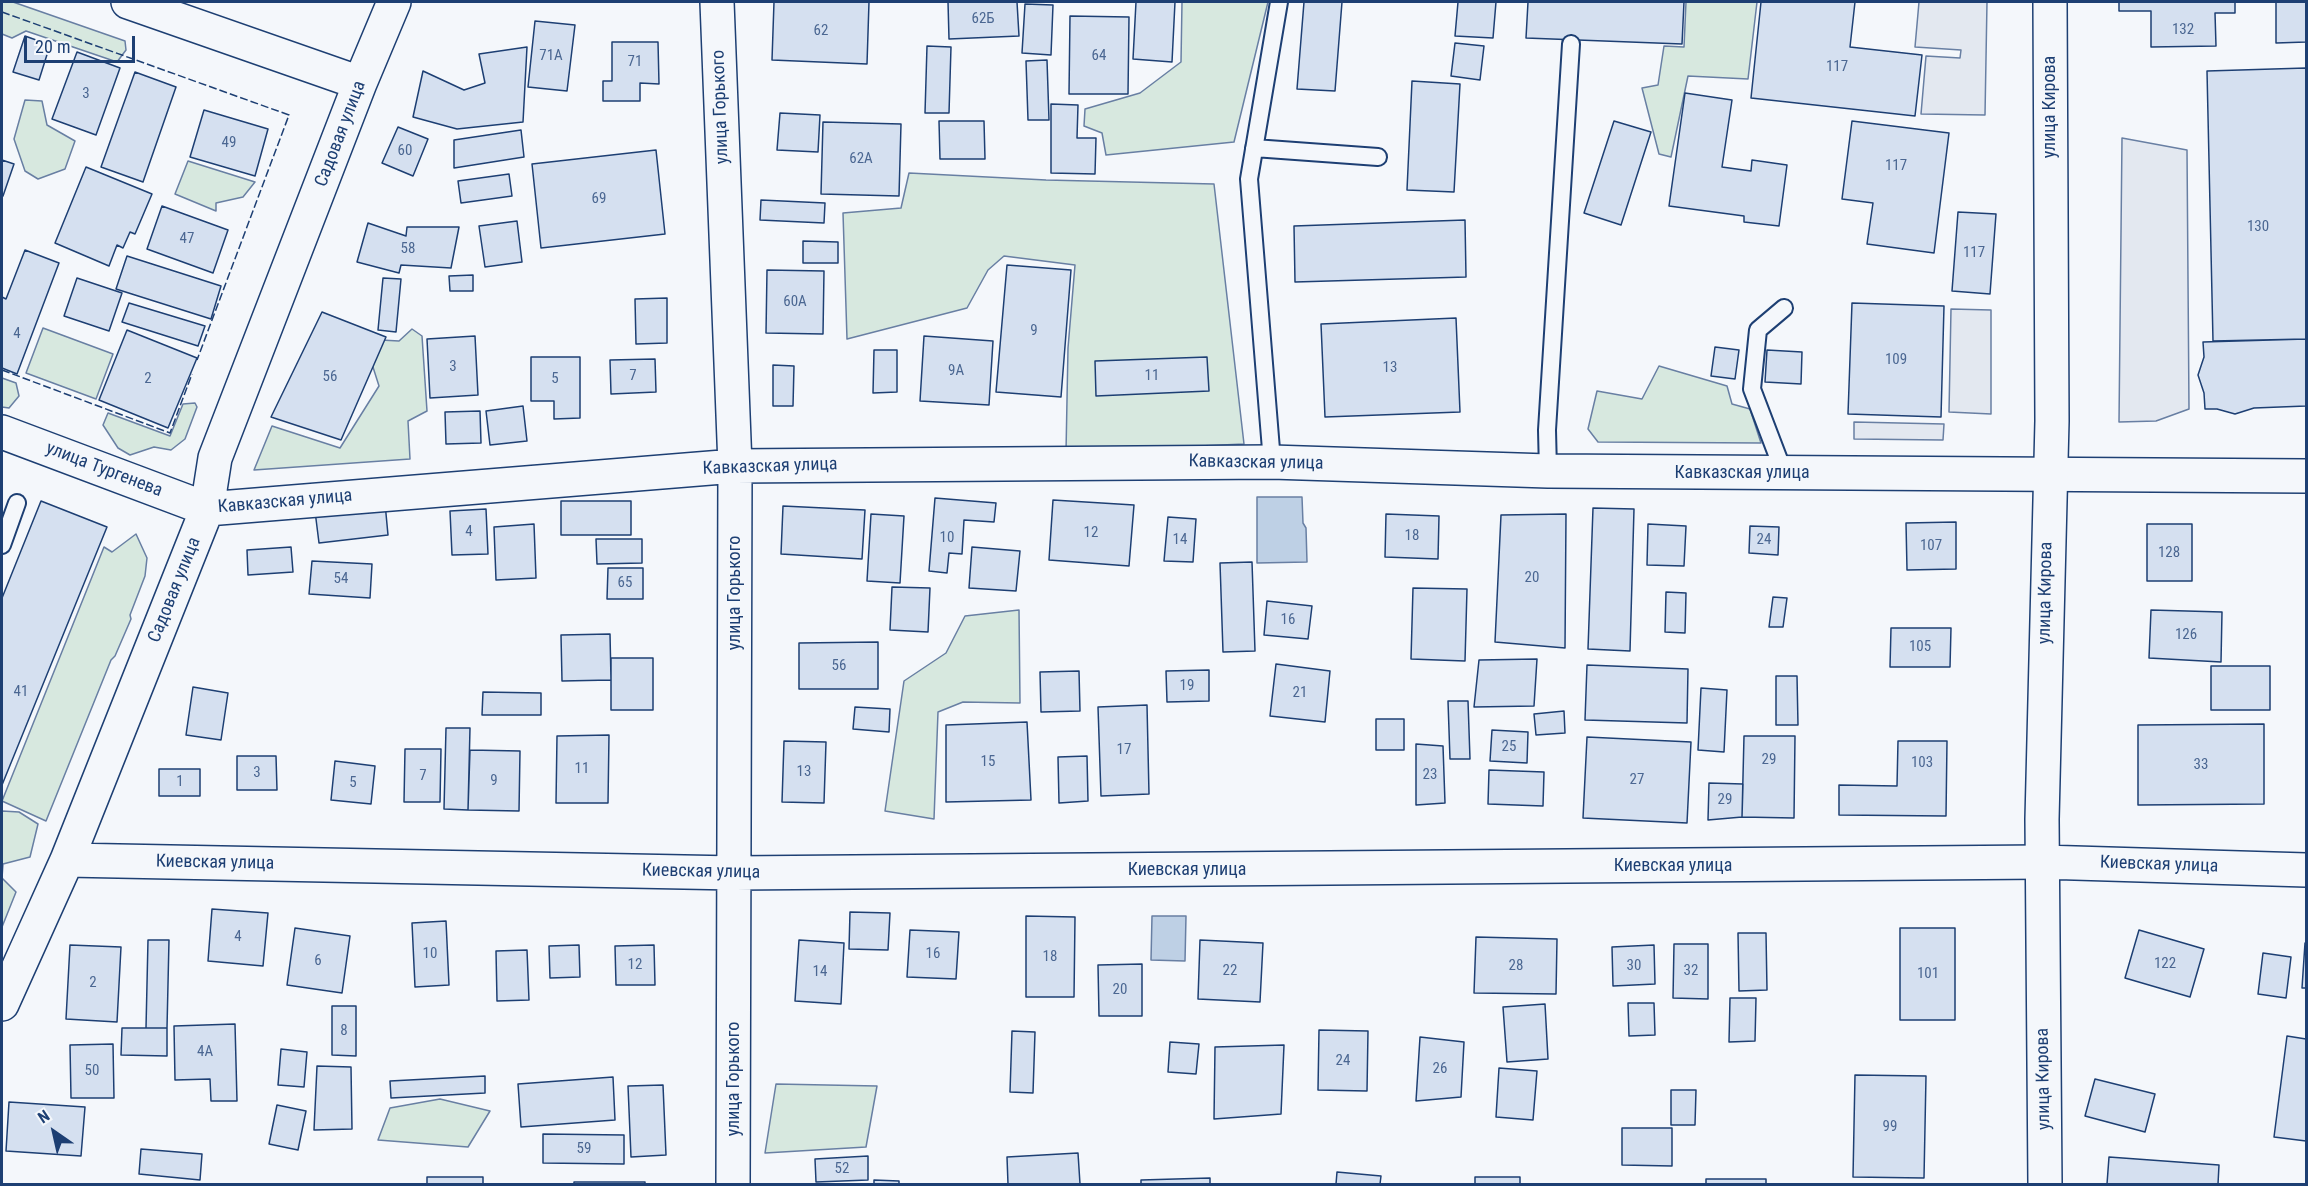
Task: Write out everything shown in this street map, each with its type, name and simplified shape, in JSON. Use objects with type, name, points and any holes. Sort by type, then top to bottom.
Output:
[{"type":"street","points":[[128,2],[360,83]]},
{"type":"street","name":"Садовая улица","points":[[2,1004],[67,860],[207,509],[215,458],[360,83],[394,2]]},
{"type":"street","name":"улица Горького","points":[[717,2],[735,466],[734,1185]]},
{"type":"street","name":"улица Кирова","points":[[2045,1185],[2042,862],[2052,421],[2050,2]]},
{"type":"street","name":"улица Тургенева","points":[[2,432],[207,509]]},
{"type":"street","name":"Кавказская улица","points":[[207,509],[735,466],[1272,462],[1548,471],[2307,476]]},
{"type":"street","name":"Киевская улица","points":[[67,860],[735,873],[2042,862],[2307,870]]},
{"type":"lane","points":[[1272,462],[1249,179],[1279,2]]},
{"type":"lane","points":[[1548,471],[1547,430],[1571,44]]},
{"type":"lane","points":[[1254,148],[1378,157]]},
{"type":"lane","points":[[1784,308],[1758,330],[1752,389],[1784,473]]},
{"type":"lane","points":[[2,545],[17,503]]},
{"type":"shaded area","points":[[2,2],[13,2],[125,41],[126,50],[117,62],[26,31],[12,38],[2,34]]},
{"type":"shaded area","points":[[1182,2],[1268,2],[1234,142],[1106,155],[1102,133],[1084,126],[1085,109],[1140,93],[1181,62]]},
{"type":"shaded area","points":[[1686,2],[1757,2],[1748,79],[1688,76],[1671,157],[1659,154],[1642,88],[1658,85],[1664,46],[1684,47]]},
{"type":"shaded area","points":[[1919,2],[1987,2],[1985,115],[1921,114],[1926,56],[1960,58],[1961,50],[1915,47]]},
{"type":"shaded area","points":[[25,100],[42,101],[47,125],[75,141],[65,169],[38,179],[25,171],[14,139]]},
{"type":"shaded area","points":[[2122,138],[2187,150],[2189,409],[2156,421],[2119,422]]},
{"type":"shaded area","points":[[188,161],[255,182],[243,197],[216,203],[216,211],[175,194]]},
{"type":"shaded area","points":[[909,173],[1046,180],[1214,184],[1244,444],[1066,452],[1068,348],[1075,265],[1004,256],[988,270],[967,308],[847,339],[843,213],[901,208]]},
{"type":"shaded area","points":[[1951,309],[1991,310],[1991,414],[1949,412]]},
{"type":"shaded area","points":[[43,328],[113,354],[96,399],[26,373]]},
{"type":"shaded area","points":[[412,329],[422,336],[427,411],[408,421],[410,459],[254,470],[272,426],[340,448],[379,386],[372,364],[381,340],[399,341]]},
{"type":"shaded area","points":[[1659,366],[1727,386],[1732,404],[1750,409],[1761,443],[1598,442],[1588,429],[1597,391],[1642,399]]},
{"type":"shaded area","points":[[2,378],[16,383],[19,396],[9,408],[2,407]]},
{"type":"shaded area","points":[[195,403],[197,407],[185,439],[171,450],[154,447],[130,455],[118,448],[103,425],[108,413],[170,436],[183,404]]},
{"type":"shaded area","points":[[1854,422],[1944,424],[1943,440],[1854,439]]},
{"type":"shaded area","points":[[136,534],[147,558],[145,576],[130,615],[131,619],[115,656],[111,660],[46,821],[2,801],[104,547],[112,552]]},
{"type":"shaded area","points":[[1019,610],[1020,703],[963,702],[938,712],[934,819],[885,811],[904,681],[946,653],[965,616]]},
{"type":"shaded area","points":[[2,811],[19,812],[38,824],[30,857],[3,864],[2,878]]},
{"type":"shaded area","points":[[2,878],[16,892],[2,927]]},
{"type":"shaded area","points":[[776,1084],[877,1086],[866,1147],[765,1153]]},
{"type":"shaded area","points":[[440,1099],[490,1111],[468,1147],[378,1140],[390,1108]]},
{"type":"water","points":[[1257,497],[1302,497],[1307,562],[1257,563]]},
{"type":"water","points":[[1152,916],[1186,916],[1185,961],[1151,960]]},
{"type":"building","points":[[774,2],[869,2],[867,64],[772,60]]},
{"type":"building","points":[[948,2],[1017,2],[1019,36],[949,39]]},
{"type":"building","points":[[1136,2],[1175,2],[1172,62],[1133,59]]},
{"type":"building","points":[[1304,2],[1342,2],[1335,91],[1297,89]]},
{"type":"building","points":[[1458,2],[1496,2],[1493,38],[1455,36]]},
{"type":"building","points":[[1528,2],[1684,2],[1682,44],[1526,38]]},
{"type":"building","points":[[1761,2],[1855,2],[1850,47],[1922,55],[1915,116],[1751,98]]},
{"type":"building","points":[[2119,2],[2235,2],[2235,13],[2215,13],[2216,46],[2151,47],[2151,11],[2119,11]]},
{"type":"building","points":[[2276,2],[2306,2],[2306,42],[2276,43]]},
{"type":"building","points":[[1025,4],[1053,5],[1051,55],[1022,53]]},
{"type":"building","points":[[1070,16],[1129,17],[1128,94],[1069,94]]},
{"type":"building","points":[[535,21],[575,25],[567,91],[528,87]]},
{"type":"building","points":[[25,36],[50,45],[39,80],[13,72]]},
{"type":"building","points":[[612,42],[658,42],[659,84],[640,83],[640,101],[603,101],[603,81],[612,81]]},
{"type":"building","points":[[1455,43],[1484,46],[1480,80],[1451,76]]},
{"type":"building","points":[[927,46],[951,47],[949,113],[925,113]]},
{"type":"building","points":[[527,47],[523,122],[457,129],[413,117],[423,71],[464,90],[485,83],[479,54]]},
{"type":"building","points":[[77,52],[120,68],[96,135],[52,119]]},
{"type":"building","points":[[1047,60],[1049,120],[1028,120],[1026,61]]},
{"type":"building","points":[[2306,68],[2306,339],[2213,341],[2207,71]]},
{"type":"building","points":[[135,72],[176,87],[143,182],[101,167]]},
{"type":"building","points":[[1412,81],[1460,84],[1454,192],[1407,190]]},
{"type":"building","points":[[1685,93],[1732,100],[1722,167],[1751,171],[1752,160],[1787,165],[1779,226],[1744,222],[1744,216],[1669,206]]},
{"type":"building","points":[[1051,104],[1078,105],[1077,138],[1096,138],[1095,174],[1051,173]]},
{"type":"building","points":[[204,110],[268,129],[255,176],[190,157]]},
{"type":"building","points":[[780,113],[820,115],[818,152],[777,150]]},
{"type":"building","points":[[939,121],[984,121],[985,159],[940,159]]},
{"type":"building","points":[[1614,121],[1651,132],[1621,225],[1584,213]]},
{"type":"building","points":[[1852,121],[1949,133],[1934,253],[1867,244],[1873,203],[1842,199]]},
{"type":"building","points":[[823,122],[901,124],[899,196],[821,194]]},
{"type":"building","points":[[398,127],[428,139],[413,176],[382,163]]},
{"type":"building","points":[[521,130],[524,157],[454,168],[454,140]]},
{"type":"building","points":[[656,150],[665,234],[541,248],[532,164]]},
{"type":"building","points":[[2,160],[14,164],[3,196],[2,195]]},
{"type":"building","points":[[86,167],[152,194],[135,234],[130,232],[123,248],[117,245],[109,266],[55,243]]},
{"type":"building","points":[[509,174],[512,196],[461,203],[458,181]]},
{"type":"building","points":[[761,200],[825,203],[824,223],[760,220]]},
{"type":"building","points":[[162,206],[228,230],[213,273],[147,249]]},
{"type":"building","points":[[1958,212],[1996,214],[1990,294],[1952,291]]},
{"type":"building","points":[[1465,220],[1466,277],[1295,282],[1294,226]]},
{"type":"building","points":[[517,221],[522,262],[485,267],[479,226]]},
{"type":"building","points":[[368,223],[406,236],[407,227],[459,227],[451,268],[401,265],[399,273],[357,262]]},
{"type":"building","points":[[803,241],[838,242],[838,263],[803,263]]},
{"type":"building","points":[[25,250],[59,263],[17,374],[2,368],[2,297],[6,299]]},
{"type":"building","points":[[127,256],[221,286],[211,319],[116,289]]},
{"type":"building","points":[[1007,265],[1071,270],[1061,397],[996,392]]},
{"type":"building","points":[[767,270],[824,271],[823,334],[766,333]]},
{"type":"building","points":[[473,275],[473,291],[450,291],[449,276]]},
{"type":"building","points":[[77,278],[122,293],[109,331],[64,316]]},
{"type":"building","points":[[383,278],[401,279],[396,332],[378,330]]},
{"type":"building","points":[[667,298],[667,343],[636,344],[635,299]]},
{"type":"building","points":[[129,303],[205,326],[198,346],[122,322]]},
{"type":"building","points":[[1852,303],[1944,306],[1941,417],[1848,414]]},
{"type":"building","points":[[322,312],[386,337],[341,440],[271,417]]},
{"type":"building","points":[[1456,318],[1460,412],[1325,417],[1321,324]]},
{"type":"building","points":[[127,330],[197,358],[168,428],[99,400]]},
{"type":"building","points":[[475,336],[478,395],[430,398],[427,339]]},
{"type":"building","points":[[924,336],[993,341],[989,405],[920,401]]},
{"type":"building","points":[[2306,339],[2306,406],[2254,408],[2235,414],[2217,409],[2205,409],[2204,393],[2198,375],[2204,357],[2203,342]]},
{"type":"building","points":[[1715,347],[1739,350],[1735,379],[1711,376]]},
{"type":"building","points":[[874,350],[897,350],[897,392],[873,393]]},
{"type":"building","points":[[1767,350],[1802,352],[1801,384],[1765,382]]},
{"type":"building","points":[[531,357],[580,357],[580,418],[554,419],[554,401],[531,401]]},
{"type":"building","points":[[1207,357],[1209,391],[1096,396],[1095,361]]},
{"type":"building","points":[[655,359],[656,392],[611,394],[610,360]]},
{"type":"building","points":[[773,365],[794,366],[793,406],[773,406]]},
{"type":"building","points":[[523,406],[527,441],[490,445],[486,411]]},
{"type":"building","points":[[480,411],[481,443],[446,444],[445,412]]},
{"type":"building","points":[[935,498],[996,503],[994,522],[964,520],[962,554],[949,553],[947,573],[929,571]]},
{"type":"building","points":[[1053,500],[1134,505],[1129,566],[1049,560]]},
{"type":"building","points":[[41,501],[107,527],[2,785],[2,598]]},
{"type":"building","points":[[561,501],[631,501],[631,535],[561,535]]},
{"type":"building","points":[[385,503],[388,535],[319,543],[315,511]]},
{"type":"building","points":[[783,506],[865,510],[862,559],[781,554]]},
{"type":"building","points":[[1593,508],[1634,509],[1630,651],[1588,649]]},
{"type":"building","points":[[486,509],[488,554],[452,555],[450,511]]},
{"type":"building","points":[[871,514],[904,516],[900,583],[867,581]]},
{"type":"building","points":[[1386,514],[1439,516],[1438,559],[1385,557]]},
{"type":"building","points":[[1566,514],[1565,648],[1495,642],[1501,515]]},
{"type":"building","points":[[1168,517],[1196,519],[1193,562],[1164,561]]},
{"type":"building","points":[[1956,522],[1956,569],[1907,570],[1906,523]]},
{"type":"building","points":[[534,524],[536,578],[496,580],[494,527]]},
{"type":"building","points":[[1648,524],[1686,526],[1684,566],[1647,565]]},
{"type":"building","points":[[2147,524],[2192,524],[2192,581],[2147,581]]},
{"type":"building","points":[[1750,526],[1779,527],[1778,555],[1749,553]]},
{"type":"building","points":[[596,539],[642,539],[642,563],[597,564]]},
{"type":"building","points":[[291,547],[293,572],[248,575],[247,550]]},
{"type":"building","points":[[972,547],[1020,551],[1016,591],[969,588]]},
{"type":"building","points":[[312,561],[372,564],[370,598],[309,594]]},
{"type":"building","points":[[1252,562],[1255,651],[1223,652],[1220,563]]},
{"type":"building","points":[[608,568],[643,568],[643,599],[607,599]]},
{"type":"building","points":[[892,587],[930,588],[928,632],[890,630]]},
{"type":"building","points":[[1413,588],[1467,589],[1465,661],[1411,659]]},
{"type":"building","points":[[1666,592],[1686,593],[1685,633],[1665,632]]},
{"type":"building","points":[[1773,597],[1787,598],[1783,627],[1769,627]]},
{"type":"building","points":[[1267,601],[1312,606],[1308,639],[1264,635]]},
{"type":"building","points":[[2151,610],[2222,612],[2221,662],[2149,658]]},
{"type":"building","points":[[1891,628],[1951,628],[1950,667],[1890,667]]},
{"type":"building","points":[[610,634],[611,680],[562,681],[561,635]]},
{"type":"building","points":[[878,642],[878,689],[799,689],[799,643]]},
{"type":"building","points":[[611,658],[653,658],[653,710],[611,710]]},
{"type":"building","points":[[1537,659],[1534,706],[1474,707],[1479,660]]},
{"type":"building","points":[[1276,664],[1330,671],[1325,722],[1270,716]]},
{"type":"building","points":[[1587,665],[1688,669],[1687,723],[1585,720]]},
{"type":"building","points":[[2211,666],[2270,666],[2270,710],[2211,710]]},
{"type":"building","points":[[1209,670],[1209,701],[1167,702],[1166,671]]},
{"type":"building","points":[[1079,671],[1080,711],[1041,712],[1040,672]]},
{"type":"building","points":[[1776,676],[1797,676],[1798,725],[1776,725]]},
{"type":"building","points":[[193,687],[228,693],[221,740],[186,735]]},
{"type":"building","points":[[1701,688],[1727,690],[1724,752],[1698,750]]},
{"type":"building","points":[[483,692],[541,693],[541,715],[482,715]]},
{"type":"building","points":[[1448,701],[1468,701],[1470,759],[1450,759]]},
{"type":"building","points":[[1147,705],[1149,794],[1101,796],[1098,707]]},
{"type":"building","points":[[855,707],[890,709],[889,732],[853,729]]},
{"type":"building","points":[[1564,711],[1565,733],[1536,735],[1534,714]]},
{"type":"building","points":[[1376,719],[1404,719],[1404,750],[1376,750]]},
{"type":"building","points":[[1027,722],[1031,800],[946,802],[946,725]]},
{"type":"building","points":[[2264,724],[2264,804],[2138,805],[2138,725]]},
{"type":"building","points":[[446,728],[470,728],[468,810],[444,809]]},
{"type":"building","points":[[1492,730],[1528,732],[1527,763],[1490,761]]},
{"type":"building","points":[[609,735],[608,803],[556,803],[557,736]]},
{"type":"building","points":[[1744,736],[1795,736],[1794,818],[1742,817]]},
{"type":"building","points":[[1587,737],[1691,742],[1687,823],[1583,818]]},
{"type":"building","points":[[784,741],[826,742],[824,803],[782,802]]},
{"type":"building","points":[[1898,741],[1947,741],[1946,816],[1839,815],[1839,785],[1897,786]]},
{"type":"building","points":[[1416,744],[1443,746],[1445,803],[1416,805]]},
{"type":"building","points":[[405,749],[441,749],[440,802],[404,802]]},
{"type":"building","points":[[470,750],[520,751],[519,811],[468,810]]},
{"type":"building","points":[[237,756],[276,756],[277,790],[237,790]]},
{"type":"building","points":[[1087,756],[1088,801],[1059,803],[1058,757]]},
{"type":"building","points":[[335,761],[375,766],[371,804],[331,800]]},
{"type":"building","points":[[159,769],[200,769],[200,796],[159,796]]},
{"type":"building","points":[[1489,770],[1544,772],[1543,806],[1488,804]]},
{"type":"building","points":[[1709,783],[1743,784],[1742,817],[1708,820]]},
{"type":"building","points":[[212,909],[268,913],[263,966],[208,961]]},
{"type":"building","points":[[850,912],[890,913],[888,950],[849,949]]},
{"type":"building","points":[[1026,916],[1075,917],[1074,997],[1026,997]]},
{"type":"building","points":[[446,921],[449,985],[415,987],[412,923]]},
{"type":"building","points":[[295,928],[350,936],[342,993],[287,985]]},
{"type":"building","points":[[1900,928],[1955,928],[1955,1020],[1900,1020]]},
{"type":"building","points":[[910,930],[959,932],[956,979],[907,977]]},
{"type":"building","points":[[2139,930],[2204,949],[2190,997],[2125,978]]},
{"type":"building","points":[[1738,933],[1766,933],[1767,990],[1739,991]]},
{"type":"building","points":[[1476,937],[1557,939],[1556,994],[1474,993]]},
{"type":"building","points":[[148,940],[169,940],[167,1028],[146,1028]]},
{"type":"building","points":[[799,940],[844,943],[841,1004],[795,1001]]},
{"type":"building","points":[[1200,940],[1263,943],[1260,1002],[1198,999]]},
{"type":"building","points":[[2305,943],[2306,988],[2302,988]]},
{"type":"building","points":[[1674,944],[1708,944],[1708,999],[1673,998]]},
{"type":"building","points":[[70,945],[121,947],[117,1022],[66,1019]]},
{"type":"building","points":[[579,945],[580,977],[550,978],[549,946]]},
{"type":"building","points":[[654,945],[655,985],[616,985],[615,946]]},
{"type":"building","points":[[1654,945],[1655,984],[1613,986],[1612,947]]},
{"type":"building","points":[[527,950],[529,1000],[497,1001],[496,951]]},
{"type":"building","points":[[2263,953],[2291,957],[2286,998],[2258,994]]},
{"type":"building","points":[[1142,964],[1142,1016],[1099,1016],[1098,965]]},
{"type":"building","points":[[1730,998],[1756,998],[1755,1041],[1729,1042]]},
{"type":"building","points":[[1628,1003],[1654,1003],[1655,1035],[1629,1036]]},
{"type":"building","points":[[1545,1004],[1548,1059],[1507,1062],[1503,1007]]},
{"type":"building","points":[[332,1006],[356,1006],[356,1056],[332,1055]]},
{"type":"building","points":[[235,1024],[237,1101],[211,1101],[210,1079],[175,1080],[174,1026]]},
{"type":"building","points":[[122,1028],[167,1028],[167,1056],[121,1055]]},
{"type":"building","points":[[1319,1030],[1368,1031],[1367,1091],[1318,1090]]},
{"type":"building","points":[[1012,1031],[1035,1032],[1033,1093],[1010,1092]]},
{"type":"building","points":[[2287,1036],[2306,1039],[2306,1141],[2274,1137]]},
{"type":"building","points":[[1420,1037],[1464,1042],[1461,1097],[1416,1101]]},
{"type":"building","points":[[1170,1042],[1199,1044],[1196,1074],[1168,1072]]},
{"type":"building","points":[[113,1044],[114,1098],[71,1098],[70,1045]]},
{"type":"building","points":[[1284,1045],[1281,1114],[1214,1119],[1215,1047]]},
{"type":"building","points":[[281,1049],[307,1052],[304,1087],[278,1085]]},
{"type":"building","points":[[317,1066],[351,1067],[352,1129],[314,1130]]},
{"type":"building","points":[[1499,1068],[1537,1071],[1533,1120],[1496,1117]]},
{"type":"building","points":[[1855,1075],[1926,1076],[1924,1178],[1853,1177]]},
{"type":"building","points":[[485,1076],[485,1093],[391,1098],[390,1081]]},
{"type":"building","points":[[613,1077],[615,1120],[521,1127],[518,1084]]},
{"type":"building","points":[[2095,1079],[2155,1094],[2145,1132],[2085,1116]]},
{"type":"building","points":[[663,1085],[666,1155],[631,1157],[628,1086]]},
{"type":"building","points":[[1671,1090],[1696,1090],[1695,1125],[1671,1125]]},
{"type":"building","points":[[9,1102],[85,1107],[81,1156],[6,1151]]},
{"type":"building","points":[[277,1105],[306,1111],[298,1150],[269,1144]]},
{"type":"building","points":[[1622,1128],[1672,1128],[1672,1166],[1622,1165]]},
{"type":"building","points":[[543,1134],[624,1135],[624,1164],[543,1163]]},
{"type":"building","points":[[141,1149],[202,1154],[200,1180],[139,1174]]},
{"type":"building","points":[[1078,1153],[1080,1184],[1008,1184],[1007,1157]]},
{"type":"building","points":[[868,1156],[868,1180],[816,1182],[815,1159]]},
{"type":"building","points":[[2109,1157],[2219,1165],[2218,1184],[2107,1184]]},
{"type":"building","points":[[1337,1172],[1381,1176],[1380,1184],[1336,1184]]},
{"type":"building","points":[[427,1177],[483,1177],[483,1184],[427,1184]]},
{"type":"building","points":[[1475,1177],[1520,1177],[1520,1184],[1475,1184]]},
{"type":"building","points":[[1210,1178],[1210,1184],[1141,1184],[1141,1180]]},
{"type":"building","points":[[1706,1179],[1766,1179],[1766,1184],[1706,1184]]},
{"type":"building","points":[[874,1180],[899,1181],[899,1184],[874,1184]]},
{"type":"building","points":[[574,1182],[645,1182],[645,1184],[574,1184]]},
{"type":"fence","points":[[2,12],[289,115],[197,360]]},
{"type":"fence","points":[[2,370],[170,433],[192,374]]}]
